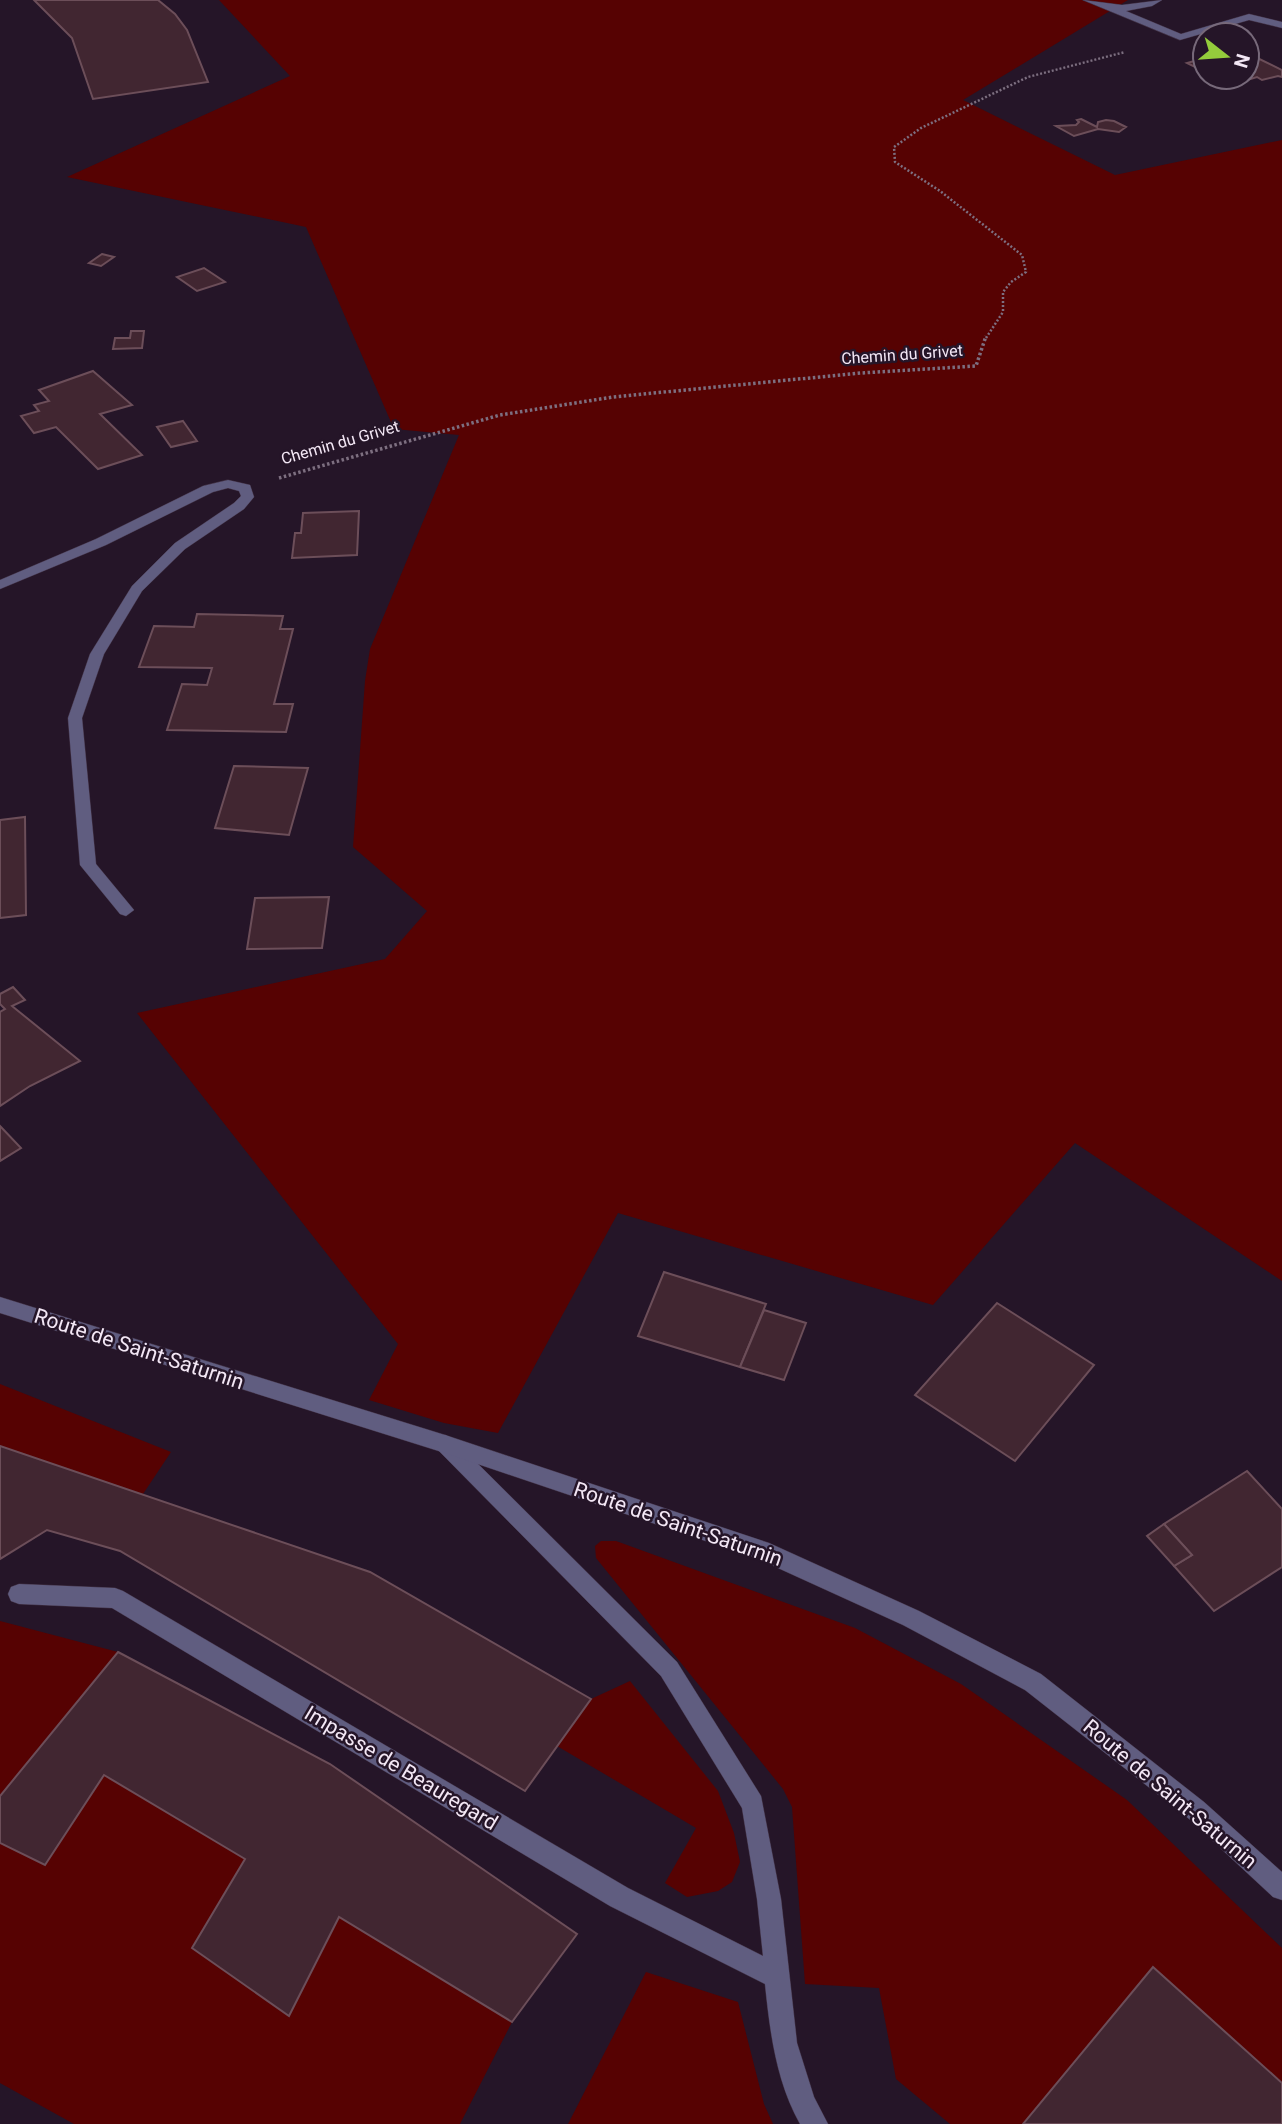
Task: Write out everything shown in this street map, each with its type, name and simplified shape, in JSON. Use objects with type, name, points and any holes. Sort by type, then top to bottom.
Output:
[{"type":"street","points":[[1087,0],[1113,8],[1180,37],[1249,17],[1282,25]]},
{"type":"street","points":[[1113,8],[1128,9],[1158,0]]},
{"type":"street","points":[[0,585],[101,542],[208,489],[228,484],[245,488],[248,497],[239,506],[180,546],[137,589],[97,654],[75,718],[88,865],[126,910]]},
{"type":"street","name":"Route de Saint-Saturnin","points":[[0,1305],[445,1444],[761,1550],[911,1618],[1033,1682],[1196,1810],[1282,1888]]},
{"type":"street","points":[[445,1444],[669,1670],[753,1804],[769,1899],[784,2043],[803,2103],[815,2124]]},
{"type":"street","name":"Impasse de Beauregard","points":[[19,1594],[115,1598],[619,1897],[776,1976]]},
{"type":"path","name":"Chemin du Grivet","points":[[245,488],[500,415],[613,397],[861,373],[976,366],[986,337],[1003,312],[1003,292],[1011,282],[1026,272],[1022,255],[940,191],[895,162],[894,146],[921,128],[1028,77],[1180,37]]},
{"type":"shaded area","points":[[219,0],[1128,0],[963,100],[1115,175],[1282,140],[1282,1281],[1075,1143],[933,1305],[618,1213],[498,1433],[444,1423],[369,1400],[398,1344],[137,1013],[385,959],[427,911],[353,847],[365,681],[370,649],[459,435],[394,429],[306,227],[67,177],[290,76]]},
{"type":"shaded area","points":[[0,1384],[171,1452],[143,1494],[0,1446]]},
{"type":"shaded area","points":[[601,1541],[616,1541],[855,1628],[961,1684],[1127,1800],[1282,1948],[1282,2083],[1153,1967],[1023,2124],[950,2124],[896,2079],[879,1988],[805,1984],[792,1807],[783,1789],[596,1558],[595,1546]]},
{"type":"shaded area","points":[[0,1621],[118,1652],[0,1796]]},
{"type":"shaded area","points":[[630,1681],[718,1791],[734,1833],[740,1862],[732,1882],[718,1891],[687,1897],[665,1883],[696,1828],[557,1746],[591,1699]]},
{"type":"shaded area","points":[[104,1775],[245,1859],[192,1948],[289,2016],[339,1917],[512,2022],[460,2124],[74,2124],[0,2083],[0,1843],[45,1865]]},
{"type":"shaded area","points":[[646,1972],[738,2002],[764,2104],[773,2124],[568,2124]]},
{"type":"building","points":[[34,0],[158,0],[175,14],[187,30],[208,82],[93,99],[72,38]]},
{"type":"building","points":[[1261,60],[1282,70],[1282,77],[1262,80]]},
{"type":"building","points":[[1081,119],[1097,127],[1098,122],[1106,120],[1126,127],[1119,132],[1098,129],[1074,136],[1056,126],[1076,125],[1079,122],[1077,120]]},
{"type":"building","points":[[102,254],[114,257],[101,266],[89,263]]},
{"type":"building","points":[[204,268],[225,282],[197,291],[177,277]]},
{"type":"building","points":[[131,331],[144,331],[142,348],[113,349],[115,338],[130,338]]},
{"type":"building","points":[[93,371],[132,405],[100,414],[142,455],[98,469],[56,427],[34,433],[21,416],[39,411],[34,405],[49,401],[39,390]]},
{"type":"building","points":[[183,421],[197,441],[171,447],[157,427]]},
{"type":"building","points":[[359,511],[357,555],[292,558],[295,533],[301,533],[303,513]]},
{"type":"building","points":[[197,614],[283,616],[280,629],[293,629],[274,704],[293,704],[286,732],[167,730],[182,684],[207,685],[212,668],[139,667],[154,626],[194,627]]},
{"type":"building","points":[[234,766],[308,768],[289,835],[215,828]]},
{"type":"building","points":[[25,817],[26,915],[0,918],[0,820]]},
{"type":"building","points":[[329,897],[322,948],[247,949],[255,898]]},
{"type":"building","points":[[13,987],[25,1000],[12,1006],[80,1061],[30,1086],[0,1106],[0,1012],[5,1009],[0,1004],[0,994]]},
{"type":"building","points":[[0,1126],[21,1148],[0,1161]]},
{"type":"building","points":[[664,1272],[766,1304],[740,1367],[638,1336]]},
{"type":"building","points":[[997,1303],[1094,1365],[1015,1461],[915,1395]]},
{"type":"building","points":[[764,1310],[806,1323],[784,1380],[740,1367]]},
{"type":"building","points":[[0,1446],[370,1572],[591,1699],[525,1791],[120,1551],[47,1530],[0,1559]]},
{"type":"building","points":[[1247,1471],[1282,1509],[1282,1567],[1214,1611],[1174,1566],[1192,1555],[1164,1524]]},
{"type":"building","points":[[1164,1524],[1192,1555],[1174,1566],[1147,1536]]},
{"type":"building","points":[[118,1652],[330,1764],[577,1934],[512,2022],[339,1917],[289,2016],[192,1948],[245,1859],[104,1775],[45,1865],[0,1843],[0,1796]]},
{"type":"building","points":[[1153,1967],[1282,2083],[1282,2124],[1023,2124]]}]
